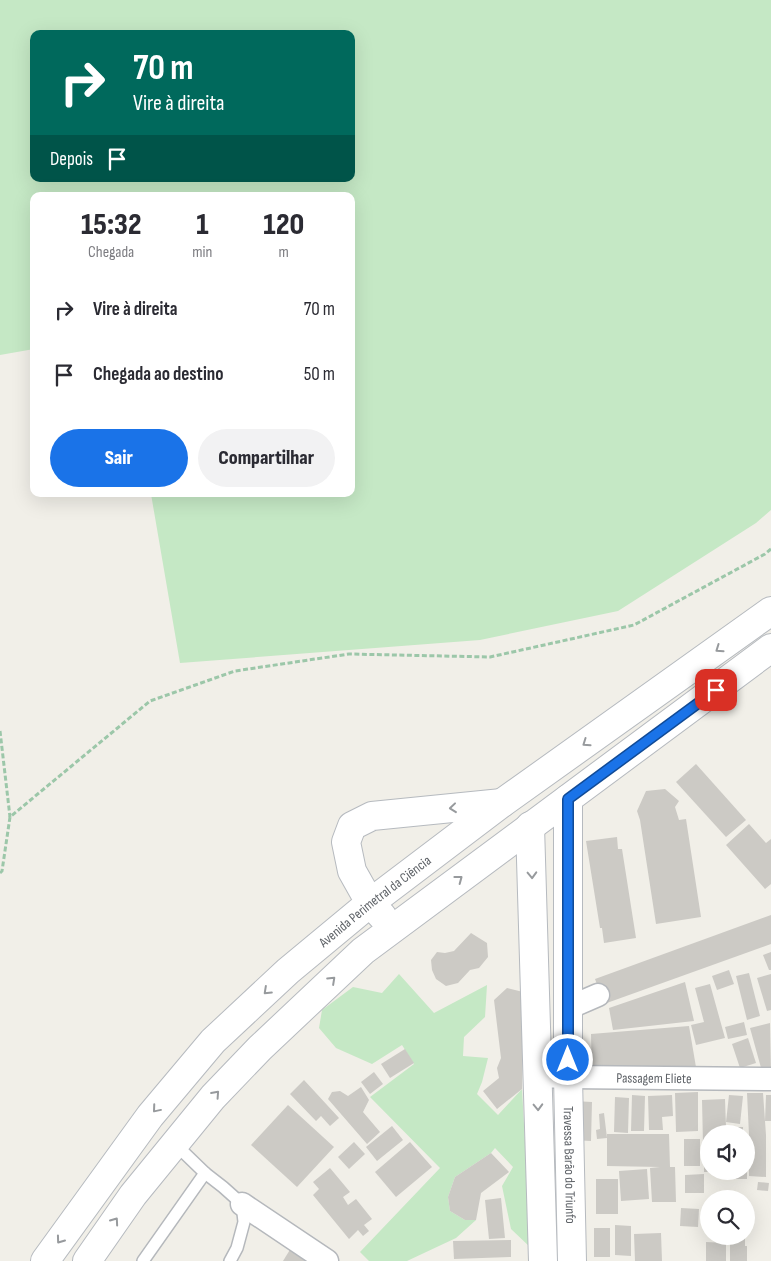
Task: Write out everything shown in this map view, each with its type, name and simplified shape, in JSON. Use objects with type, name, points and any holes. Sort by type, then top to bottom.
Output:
[{"type":"main road","name":"Avenida Perimetral da Ciência","points":[[45,1261],[150,1116],[213,1041],[288,971],[370,903],[502,803],[771,611]]},
{"type":"main road","points":[[87,1261],[133,1195],[213,1097],[260,1048],[363,950],[771,648]]},
{"type":"main road","name":"Travessa Barão do Triunfo","points":[[568,799],[568,1077],[572,1261]]},
{"type":"main road","points":[[393,928],[370,903],[352,871],[346,842],[352,826],[372,816],[502,803]]},
{"type":"main road","points":[[530,826],[543,1261]]},
{"type":"street","points":[[568,1008],[598,995]]},
{"type":"street","name":"Passagem Eliete","points":[[538,1076],[771,1079]]},
{"type":"street","points":[[242,1204],[327,1261]]},
{"type":"lane","points":[[175,1144],[205,1173],[242,1204],[244,1222],[237,1248],[230,1261]]},
{"type":"lane","points":[[143,1261],[205,1173]]},
{"type":"path","points":[[10,817],[150,701],[235,671],[350,654],[490,657],[634,625],[771,549]]},
{"type":"path","points":[[0,731],[10,817],[2,871],[0,873]]},
{"type":"green space","points":[[0,0],[771,0],[771,510],[756,523],[618,611],[480,640],[180,663],[152,497],[355,497],[355,192],[30,192],[30,350],[0,355]]},
{"type":"green space","points":[[399,974],[434,1013],[487,985],[485,1017],[464,1037],[463,1056],[488,1058],[477,1094],[498,1115],[522,1089],[531,1248],[511,1229],[502,1186],[513,1167],[495,1148],[491,1153],[455,1177],[448,1197],[450,1211],[465,1220],[476,1220],[456,1238],[407,1261],[369,1261],[360,1252],[440,1168],[370,1097],[414,1064],[402,1045],[372,1064],[336,1048],[319,1028],[322,1010],[353,987],[382,993]]},
{"type":"building","points":[[696,764],[746,820],[726,837],[676,782]]},
{"type":"building","points":[[665,789],[679,801],[675,807],[679,820],[686,819],[701,917],[656,924],[637,811],[646,791]]},
{"type":"building","points":[[749,824],[766,843],[771,839],[771,884],[765,889],[726,845]]},
{"type":"building","points":[[617,837],[618,849],[622,849],[636,938],[604,943],[586,841]]},
{"type":"building","points":[[771,915],[771,944],[604,1004],[595,979]]},
{"type":"building","points":[[471,933],[487,943],[488,957],[479,968],[470,970],[458,983],[446,986],[436,979],[432,970],[431,960],[437,952],[454,951]]},
{"type":"building","points":[[771,952],[771,970],[769,970],[763,955]]},
{"type":"building","points":[[729,970],[734,984],[717,990],[712,976]]},
{"type":"building","points":[[749,973],[760,1016],[747,1020],[736,976]]},
{"type":"building","points":[[771,974],[771,1010],[767,1011],[757,978]]},
{"type":"building","points":[[685,982],[694,1021],[613,1030],[609,1008]]},
{"type":"building","points":[[710,984],[725,1038],[696,1045],[691,1025],[704,1022],[695,988]]},
{"type":"building","points":[[507,988],[523,992],[522,1089],[497,1109],[483,1091],[499,1078],[497,1068],[501,1058],[494,1000]]},
{"type":"building","points":[[744,1022],[747,1035],[728,1039],[725,1027]]},
{"type":"building","points":[[770,1023],[771,1073],[763,1075],[750,1028]]},
{"type":"building","points":[[689,1026],[697,1073],[592,1073],[591,1034]]},
{"type":"building","points":[[748,1038],[756,1063],[740,1068],[732,1044]]},
{"type":"building","points":[[405,1049],[414,1063],[390,1078],[381,1064]]},
{"type":"building","points":[[374,1072],[383,1084],[370,1094],[361,1082]]},
{"type":"building","points":[[304,1080],[339,1118],[330,1126],[321,1116],[316,1121],[290,1094]]},
{"type":"building","points":[[361,1087],[369,1100],[363,1112],[380,1132],[367,1144],[328,1099],[332,1092],[340,1091],[348,1096]]},
{"type":"building","points":[[698,1092],[698,1131],[676,1132],[675,1093]]},
{"type":"building","points":[[747,1093],[763,1093],[766,1177],[755,1176],[755,1125],[749,1125]]},
{"type":"building","points":[[632,1095],[645,1096],[644,1131],[631,1131]]},
{"type":"building","points":[[672,1095],[673,1116],[662,1117],[663,1130],[649,1130],[648,1096]]},
{"type":"building","points":[[729,1095],[743,1096],[740,1124],[726,1122]]},
{"type":"building","points":[[766,1095],[771,1095],[771,1121],[765,1121]]},
{"type":"building","points":[[615,1097],[629,1098],[628,1133],[614,1132]]},
{"type":"building","points":[[725,1099],[726,1125],[703,1125],[702,1100]]},
{"type":"building","points":[[573,1101],[592,1102],[591,1141],[572,1140]]},
{"type":"building","points":[[288,1105],[334,1147],[297,1187],[251,1145]]},
{"type":"building","points":[[604,1113],[607,1138],[597,1139],[596,1130],[600,1129],[599,1114]]},
{"type":"building","points":[[392,1126],[403,1140],[377,1161],[366,1147]]},
{"type":"building","points":[[607,1134],[669,1134],[670,1167],[675,1167],[676,1202],[652,1202],[650,1168],[660,1167],[607,1166]]},
{"type":"building","points":[[684,1139],[700,1139],[700,1166],[684,1166]]},
{"type":"building","points":[[354,1142],[365,1154],[349,1169],[338,1157]]},
{"type":"building","points":[[410,1142],[432,1167],[396,1197],[375,1172]]},
{"type":"building","points":[[491,1153],[509,1172],[481,1193],[476,1220],[465,1220],[450,1211],[448,1197],[455,1177]]},
{"type":"building","points":[[330,1168],[350,1192],[343,1197],[348,1205],[356,1199],[372,1219],[364,1225],[369,1231],[363,1236],[358,1230],[349,1239],[313,1195],[319,1189],[313,1182]]},
{"type":"building","points":[[647,1169],[649,1199],[621,1201],[619,1171]]},
{"type":"building","points":[[700,1174],[700,1180],[704,1180],[704,1190],[700,1190],[700,1193],[685,1193],[685,1175]]},
{"type":"building","points":[[596,1179],[618,1179],[618,1214],[596,1214]]},
{"type":"building","points":[[758,1182],[769,1183],[768,1191],[757,1190]]},
{"type":"building","points":[[501,1198],[505,1238],[489,1239],[485,1200]]},
{"type":"building","points":[[681,1208],[699,1209],[698,1227],[680,1226]]},
{"type":"building","points":[[615,1225],[631,1226],[631,1256],[615,1255]]},
{"type":"building","points":[[594,1228],[610,1228],[610,1257],[594,1257]]},
{"type":"building","points":[[661,1233],[662,1261],[635,1261],[634,1234]]},
{"type":"building","points":[[511,1240],[511,1257],[454,1259],[453,1241]]},
{"type":"building","points":[[706,1245],[726,1245],[726,1261],[706,1261]]},
{"type":"building","points":[[730,1245],[747,1246],[747,1261],[730,1261]]},
{"type":"building","points":[[291,1248],[309,1261],[283,1261]]},
{"type":"route","points":[[568,1060],[568,799],[716,690]]}]
